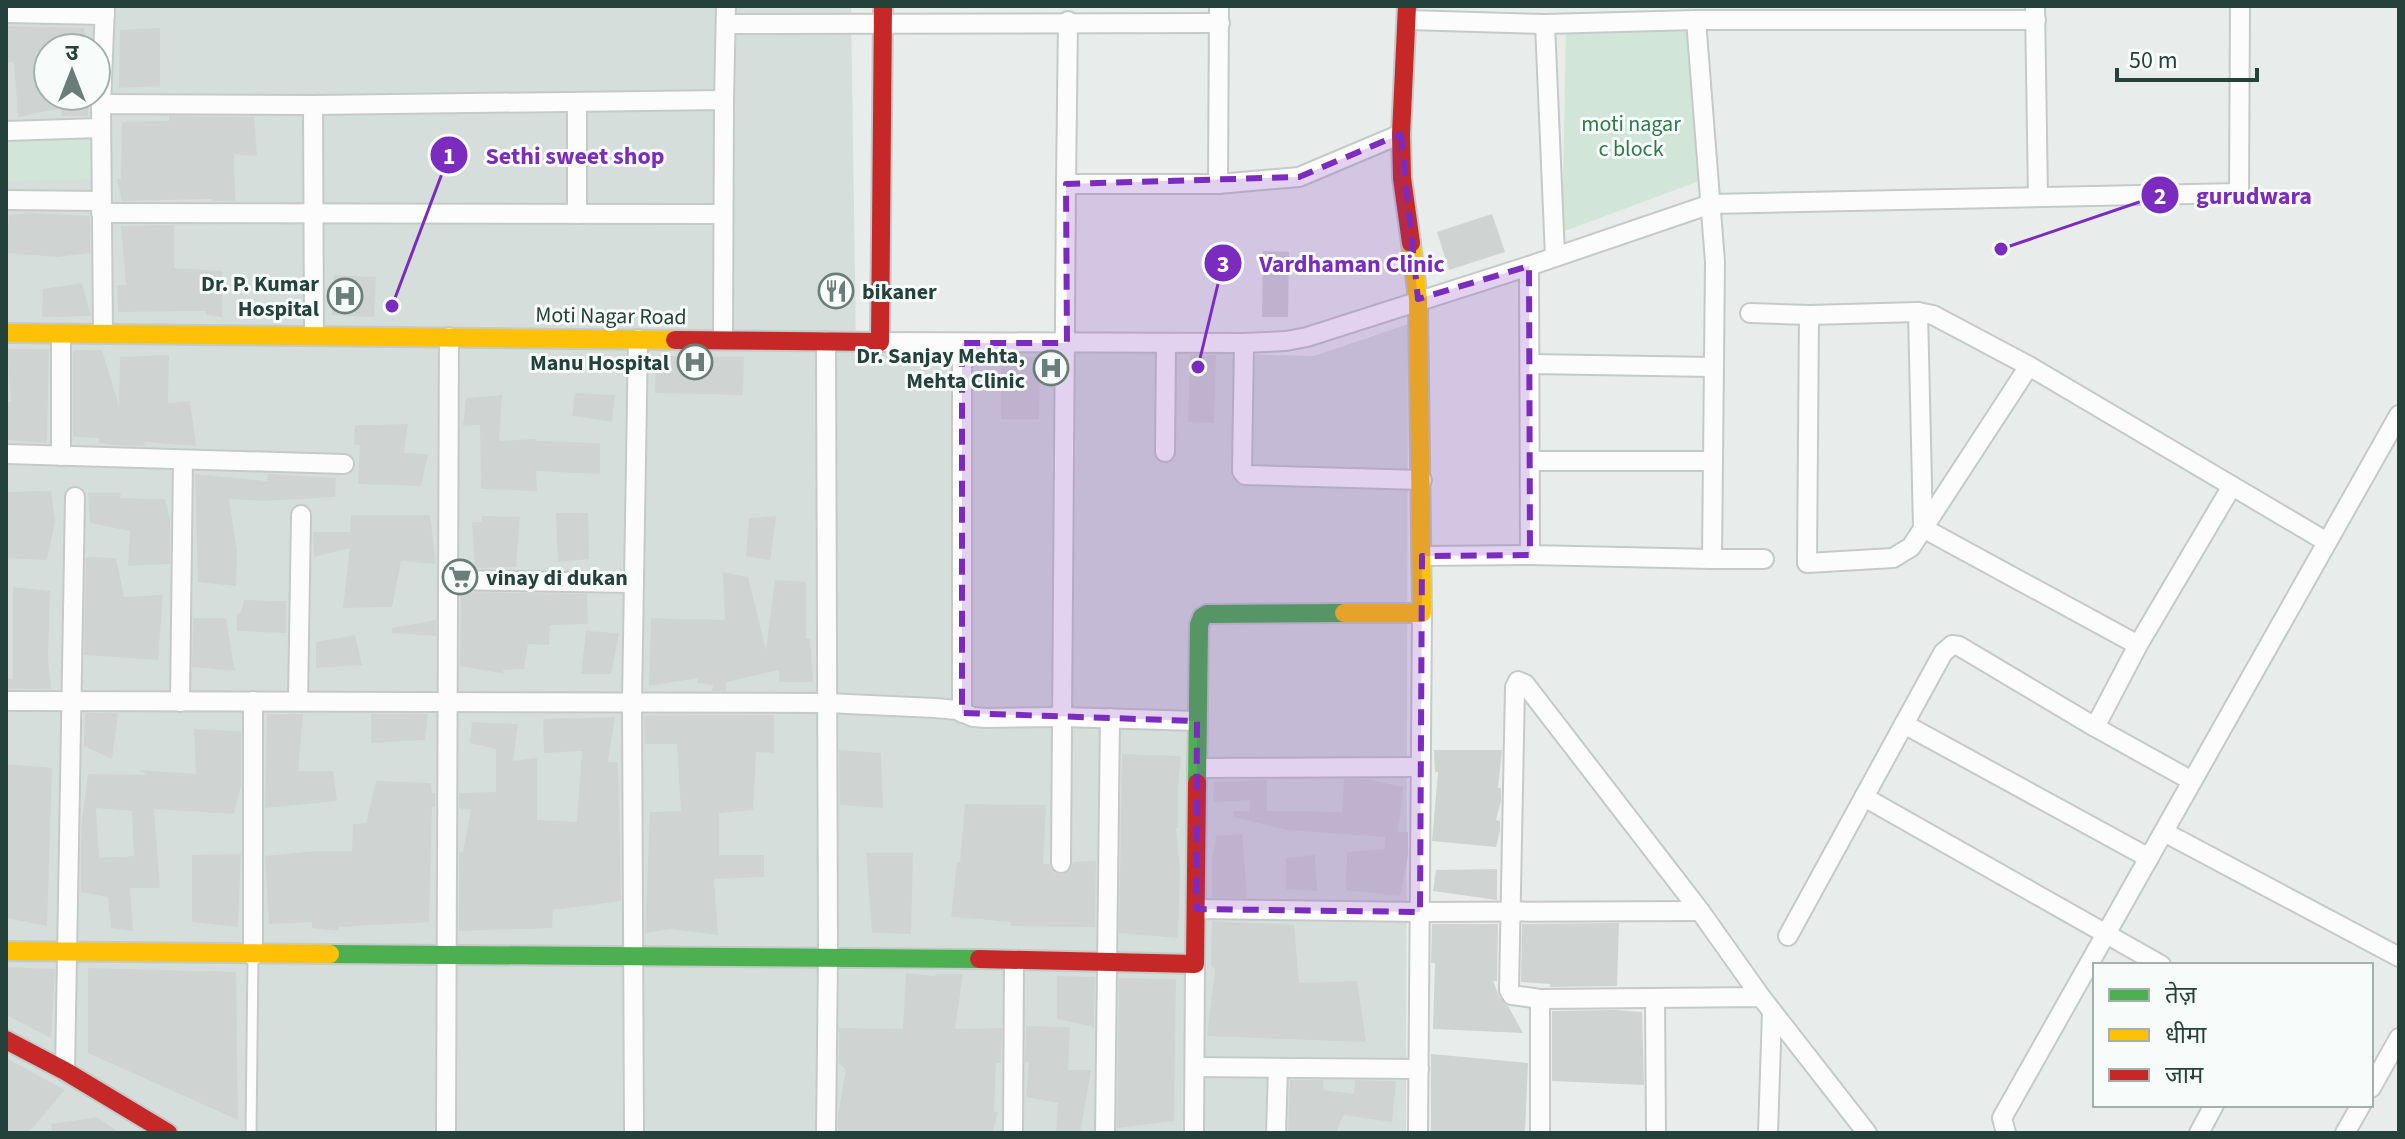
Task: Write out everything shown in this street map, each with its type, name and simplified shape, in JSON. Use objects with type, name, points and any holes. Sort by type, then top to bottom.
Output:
[{"type":"street","points":[[883,15],[880,342],[1166,344],[1286,341],[1307,337],[1711,204],[2239,193],[2240,6]]},
{"type":"street","points":[[6,13],[105,10],[104,32]]},
{"type":"street","points":[[1418,1133],[1422,480],[1418,299],[1403,190],[1401,134],[1408,13],[1545,24],[2035,13],[2038,197]]},
{"type":"street","points":[[723,340],[726,15],[883,15],[1068,21],[1219,14],[1218,184]]},
{"type":"street","points":[[1696,20],[1715,262],[1712,559]]},
{"type":"street","points":[[1061,863],[1068,21]]},
{"type":"street","points":[[1545,24],[1555,256]]},
{"type":"street","points":[[112,104],[724,100]]},
{"type":"street","points":[[577,103],[577,214]]},
{"type":"street","points":[[313,105],[314,336]]},
{"type":"street","points":[[101,112],[103,334]]},
{"type":"street","points":[[6,131],[100,128]]},
{"type":"street","points":[[1066,184],[1218,184],[1299,177],[1401,134]]},
{"type":"street","points":[[6,200],[101,207],[314,214],[723,214]]},
{"type":"street","points":[[1529,266],[1530,555]]},
{"type":"street","points":[[1918,312],[1923,528]]},
{"type":"street","points":[[1750,313],[1918,312],[1933,315],[2029,366],[2327,542]]},
{"type":"street","points":[[1809,315],[1807,563],[1893,558],[1911,547],[2029,366]]},
{"type":"street","name":"Moti Nagar Road","points":[[6,333],[880,342]]},
{"type":"street","points":[[61,334],[61,456]]},
{"type":"street","points":[[446,1133],[449,337]]},
{"type":"street","points":[[634,1133],[632,701],[638,339]]},
{"type":"street","points":[[826,341],[826,1133]]},
{"type":"street","points":[[962,343],[962,713]]},
{"type":"street","points":[[1244,343],[1242,471],[1245,475],[1422,480]]},
{"type":"street","points":[[1165,452],[1166,344]]},
{"type":"street","points":[[1531,364],[1713,367]]},
{"type":"street","points":[[2006,1133],[2002,1118],[2399,415]]},
{"type":"street","points":[[6,454],[344,464]]},
{"type":"street","points":[[180,702],[183,460]]},
{"type":"street","points":[[1530,461],[1713,461]]},
{"type":"street","points":[[2095,727],[2138,645],[2232,486]]},
{"type":"street","points":[[65,1071],[75,497]]},
{"type":"street","points":[[298,701],[301,515]]},
{"type":"street","points":[[1923,528],[2138,645]]},
{"type":"street","points":[[1422,556],[1764,559]]},
{"type":"street","points":[[448,580],[634,583]]},
{"type":"street","points":[[1194,1133],[1197,721],[1199,625],[1202,617],[1207,614],[1422,613]]},
{"type":"street","points":[[1788,936],[1943,653],[1952,645],[1959,646],[2192,781]]},
{"type":"street","points":[[1767,1005],[1655,999],[1518,998],[1509,990],[1515,687],[1518,681],[1522,681],[1700,911],[1767,1005],[1867,1133]]},
{"type":"street","points":[[6,701],[826,703],[935,708],[986,718],[1197,721]]},
{"type":"street","points":[[253,701],[253,956]]},
{"type":"street","points":[[1105,1133],[1110,718]]},
{"type":"street","points":[[1904,724],[2149,858]]},
{"type":"street","points":[[1197,768],[1420,767]]},
{"type":"street","points":[[1864,797],[2157,963]]},
{"type":"street","points":[[2164,832],[2399,957]]},
{"type":"street","points":[[1196,909],[1700,911]]},
{"type":"street","points":[[6,951],[253,956],[828,957],[1195,964]]},
{"type":"street","points":[[1013,1133],[1014,960]]},
{"type":"street","points":[[1540,999],[1540,1133]]},
{"type":"street","points":[[1655,999],[1656,1133]]},
{"type":"street","points":[[1767,1005],[1768,1133]]},
{"type":"street","points":[[2373,1083],[2399,1038]]},
{"type":"street","points":[[6,1040],[65,1071],[168,1133]]},
{"type":"street","points":[[1195,1067],[1419,1069]]},
{"type":"street","points":[[1276,1133],[1278,1068]]},
{"type":"street","points":[[2199,1133],[2213,1107]]},
{"type":"street","points":[[2345,1133],[2360,1107]]},
{"type":"lane","points":[[251,1133],[253,956]]},
{"type":"highlighted area","points":[[1401,134],[1418,299],[1529,266],[1530,555],[1422,556],[1420,912],[1196,909],[1197,721],[962,713],[962,343],[1067,343],[1066,184],[1299,177]]},
{"type":"shaded area","points":[[6,6],[851,6],[856,346],[1314,356],[1408,324],[1406,1133],[6,1133]]},
{"type":"green space","name":"moti nagar c block","points":[[1688,21],[1702,180],[1562,232],[1566,25]]},
{"type":"green space","points":[[93,122],[97,179],[6,181],[6,126]]},
{"type":"building","points":[[6,26],[84,28],[85,32],[32,32],[32,112],[42,112],[18,117],[14,62],[6,63]]},
{"type":"building","points":[[160,28],[160,86],[119,88],[120,30]]},
{"type":"building","points":[[62,112],[88,112],[88,116],[62,116]]},
{"type":"building","points":[[169,116],[254,117],[257,156],[234,154],[235,201],[122,201],[117,179],[121,179],[122,122],[169,121]]},
{"type":"building","points":[[1492,214],[1505,252],[1449,270],[1437,232]]},
{"type":"building","points":[[9,215],[90,216],[90,253],[58,257],[6,253]]},
{"type":"building","points":[[174,225],[174,268],[222,271],[222,317],[206,315],[206,311],[118,312],[117,285],[126,285],[121,226]]},
{"type":"building","points":[[1263,251],[1289,252],[1288,317],[1262,317]]},
{"type":"building","points":[[334,275],[376,277],[374,317],[332,315]]},
{"type":"building","points":[[82,283],[91,316],[42,317],[43,289]]},
{"type":"building","points":[[7,349],[49,349],[47,443],[6,440],[6,402],[11,402]]},
{"type":"building","points":[[73,350],[102,350],[119,406],[120,357],[169,355],[168,403],[190,401],[196,446],[144,442],[145,446],[114,445],[99,443],[99,438],[73,437]]},
{"type":"building","points":[[1190,355],[1216,355],[1214,423],[1188,422]]},
{"type":"building","points":[[656,356],[744,357],[743,395],[655,393]]},
{"type":"building","points":[[1001,357],[1040,357],[1039,419],[1001,419]]},
{"type":"building","points":[[575,393],[615,395],[612,422],[572,416]]},
{"type":"building","points":[[502,395],[499,441],[536,439],[600,443],[600,474],[536,471],[537,491],[481,489],[480,425],[463,426],[466,398]]},
{"type":"building","points":[[408,424],[404,453],[428,454],[421,486],[358,484],[360,445],[354,445],[355,425]]},
{"type":"building","points":[[195,474],[267,481],[268,474],[336,478],[335,497],[263,501],[229,499],[237,551],[236,586],[198,582]]},
{"type":"building","points":[[51,491],[55,521],[47,560],[6,558],[6,492]]},
{"type":"building","points":[[88,493],[121,493],[120,498],[165,499],[170,520],[170,564],[128,566],[130,531],[90,523]]},
{"type":"building","points":[[556,513],[588,513],[589,559],[558,562]]},
{"type":"building","points":[[351,515],[430,515],[436,564],[401,561],[392,607],[343,608],[350,548],[314,557],[313,532],[350,532]]},
{"type":"building","points":[[482,516],[520,517],[516,567],[475,568],[472,522],[482,522]]},
{"type":"building","points":[[776,516],[770,560],[746,556],[749,518]]},
{"type":"building","points":[[86,557],[116,558],[124,597],[163,595],[158,660],[84,655]]},
{"type":"building","points":[[723,572],[748,577],[766,650],[775,580],[806,582],[806,639],[810,639],[813,682],[779,682],[779,670],[726,682],[726,691],[712,691],[713,685],[697,683],[698,678],[649,686],[651,618],[725,620]]},
{"type":"building","points":[[13,587],[50,591],[48,658],[51,689],[6,689],[6,678],[13,679]]},
{"type":"building","points":[[461,592],[587,594],[588,624],[550,625],[549,645],[528,644],[524,669],[503,670],[504,674],[460,666]]},
{"type":"building","points":[[244,600],[286,601],[286,633],[237,631],[237,613],[241,613]]},
{"type":"building","points":[[193,618],[226,618],[235,671],[192,667]]},
{"type":"building","points":[[436,620],[436,636],[392,633],[392,628]]},
{"type":"building","points":[[586,631],[619,633],[611,674],[581,674]]},
{"type":"building","points":[[355,635],[362,665],[316,668],[316,642]]},
{"type":"building","points":[[85,713],[118,713],[112,759],[84,746]]},
{"type":"building","points":[[267,714],[303,714],[298,771],[333,771],[337,801],[265,808]]},
{"type":"building","points":[[371,714],[428,714],[425,740],[371,743]]},
{"type":"building","points":[[774,715],[774,753],[756,752],[753,810],[719,813],[719,855],[764,855],[764,877],[714,879],[718,935],[670,929],[645,933],[650,812],[681,811],[677,744],[645,744],[644,716]]},
{"type":"building","points":[[615,717],[608,762],[618,762],[621,901],[553,910],[552,928],[459,931],[459,852],[463,852],[471,810],[459,808],[459,793],[496,792],[496,749],[470,743],[472,722],[518,724],[513,761],[537,758],[537,820],[577,822],[582,751],[544,753],[543,719]]},
{"type":"building","points":[[194,729],[241,731],[241,786],[234,814],[154,809],[160,888],[130,888],[133,931],[111,928],[108,897],[81,892],[81,828],[88,774],[147,775],[138,770],[196,774]],"holes":[[[96,808],[132,811],[134,856],[99,858]]]},
{"type":"building","points":[[839,750],[881,753],[883,808],[840,805]]},
{"type":"building","points":[[1434,750],[1502,750],[1498,788],[1501,788],[1501,801],[1496,820],[1500,821],[1500,831],[1496,847],[1432,841],[1438,772],[1435,772]]},
{"type":"building","points":[[1122,754],[1181,756],[1176,828],[1180,870],[1178,938],[1119,933]]},
{"type":"building","points":[[6,764],[52,768],[47,926],[6,918]]},
{"type":"building","points":[[1344,779],[1365,779],[1403,787],[1398,832],[1408,832],[1408,855],[1400,896],[1346,890],[1347,852],[1385,849],[1385,837],[1287,830],[1233,817],[1234,811],[1249,811],[1250,800],[1213,802],[1214,782],[1267,780],[1267,811],[1342,812]]},
{"type":"building","points":[[376,781],[431,783],[432,793],[435,793],[429,922],[338,927],[338,931],[312,928],[312,922],[269,924],[265,856],[352,851],[353,824],[366,823]]},
{"type":"building","points":[[965,804],[1046,805],[1043,864],[1049,864],[1054,873],[1062,875],[1071,870],[1073,862],[1096,861],[1095,927],[1011,926],[1011,922],[951,917]]},
{"type":"building","points":[[1242,834],[1247,898],[1212,897],[1212,859],[1216,836]]},
{"type":"building","points":[[866,853],[913,853],[911,934],[872,933]]},
{"type":"building","points":[[241,854],[238,927],[192,922],[192,855]]},
{"type":"building","points":[[1315,855],[1317,891],[1286,889],[1286,858]]},
{"type":"building","points":[[1497,869],[1497,900],[1433,891],[1436,870]]},
{"type":"building","points":[[1212,921],[1294,925],[1299,983],[1357,981],[1366,1042],[1207,1036],[1215,969],[1211,965]]},
{"type":"building","points":[[1619,923],[1617,986],[1550,987],[1550,984],[1521,982],[1522,924]]},
{"type":"building","points":[[1432,924],[1498,924],[1497,981],[1493,981],[1523,1033],[1433,1029],[1435,963],[1431,963]]},
{"type":"building","points":[[6,967],[55,969],[51,1038],[6,1015]]},
{"type":"building","points":[[88,968],[236,972],[238,1120],[88,1053]]},
{"type":"building","points":[[906,973],[935,976],[963,974],[955,1029],[1002,1028],[1001,1063],[996,1063],[994,1112],[998,1112],[992,1133],[838,1133],[846,1070],[839,1063],[839,1028],[903,1029]]},
{"type":"building","points":[[1057,976],[1095,977],[1094,1027],[1057,1019]]},
{"type":"building","points":[[1119,978],[1176,979],[1174,1121],[1117,1128]]},
{"type":"building","points":[[1552,1011],[1642,1012],[1644,1085],[1552,1081]]},
{"type":"building","points":[[1026,1026],[1070,1027],[1068,1070],[1091,1070],[1080,1133],[1056,1133],[1058,1103],[1026,1097],[1029,1062],[1025,1062]]},
{"type":"building","points":[[1431,1054],[1528,1063],[1525,1132],[1431,1133]]},
{"type":"building","points":[[6,1058],[65,1090],[28,1133],[6,1133]]},
{"type":"building","points":[[1290,1080],[1323,1080],[1324,1090],[1354,1094],[1355,1080],[1396,1081],[1392,1122],[1343,1115],[1336,1133],[1288,1133]]},
{"type":"building","points":[[97,1117],[120,1133],[52,1133],[51,1124]]},
{"type":"traffic: fast","points":[[1197,783],[1199,625],[1202,617],[1207,614],[1344,613]]},
{"type":"traffic: fast","points":[[330,954],[979,959]]},
{"type":"traffic: slow","points":[[1344,613],[1422,613],[1418,299],[1411,243]]},
{"type":"traffic: slow","points":[[6,333],[675,340]]},
{"type":"traffic: slow","points":[[6,951],[330,954]]},
{"type":"traffic: jam","points":[[675,340],[880,342],[883,6]]},
{"type":"traffic: jam","points":[[1407,6],[1401,134],[1402,178],[1411,243]]},
{"type":"traffic: jam","points":[[979,959],[1195,964],[1197,783]]},
{"type":"traffic: jam","points":[[6,1040],[65,1071],[168,1133]]},
{"type":"place","name":"gurudwara","points":[[2001,249]]},
{"type":"place","name":"bikaner","points":[[836,291]]},
{"type":"place","name":"Dr. P. Kumar Hospital","points":[[345,296]]},
{"type":"place","name":"Sethi sweet shop","points":[[392,306]]},
{"type":"place","name":"Manu Hospital","points":[[695,362]]},
{"type":"place","name":"Vardhaman Clinic","points":[[1198,367]]},
{"type":"place","name":"Dr. Sanjay Mehta, Mehta Clinic","points":[[1051,368]]},
{"type":"place","name":"vinay di dukan","points":[[460,577]]}]
